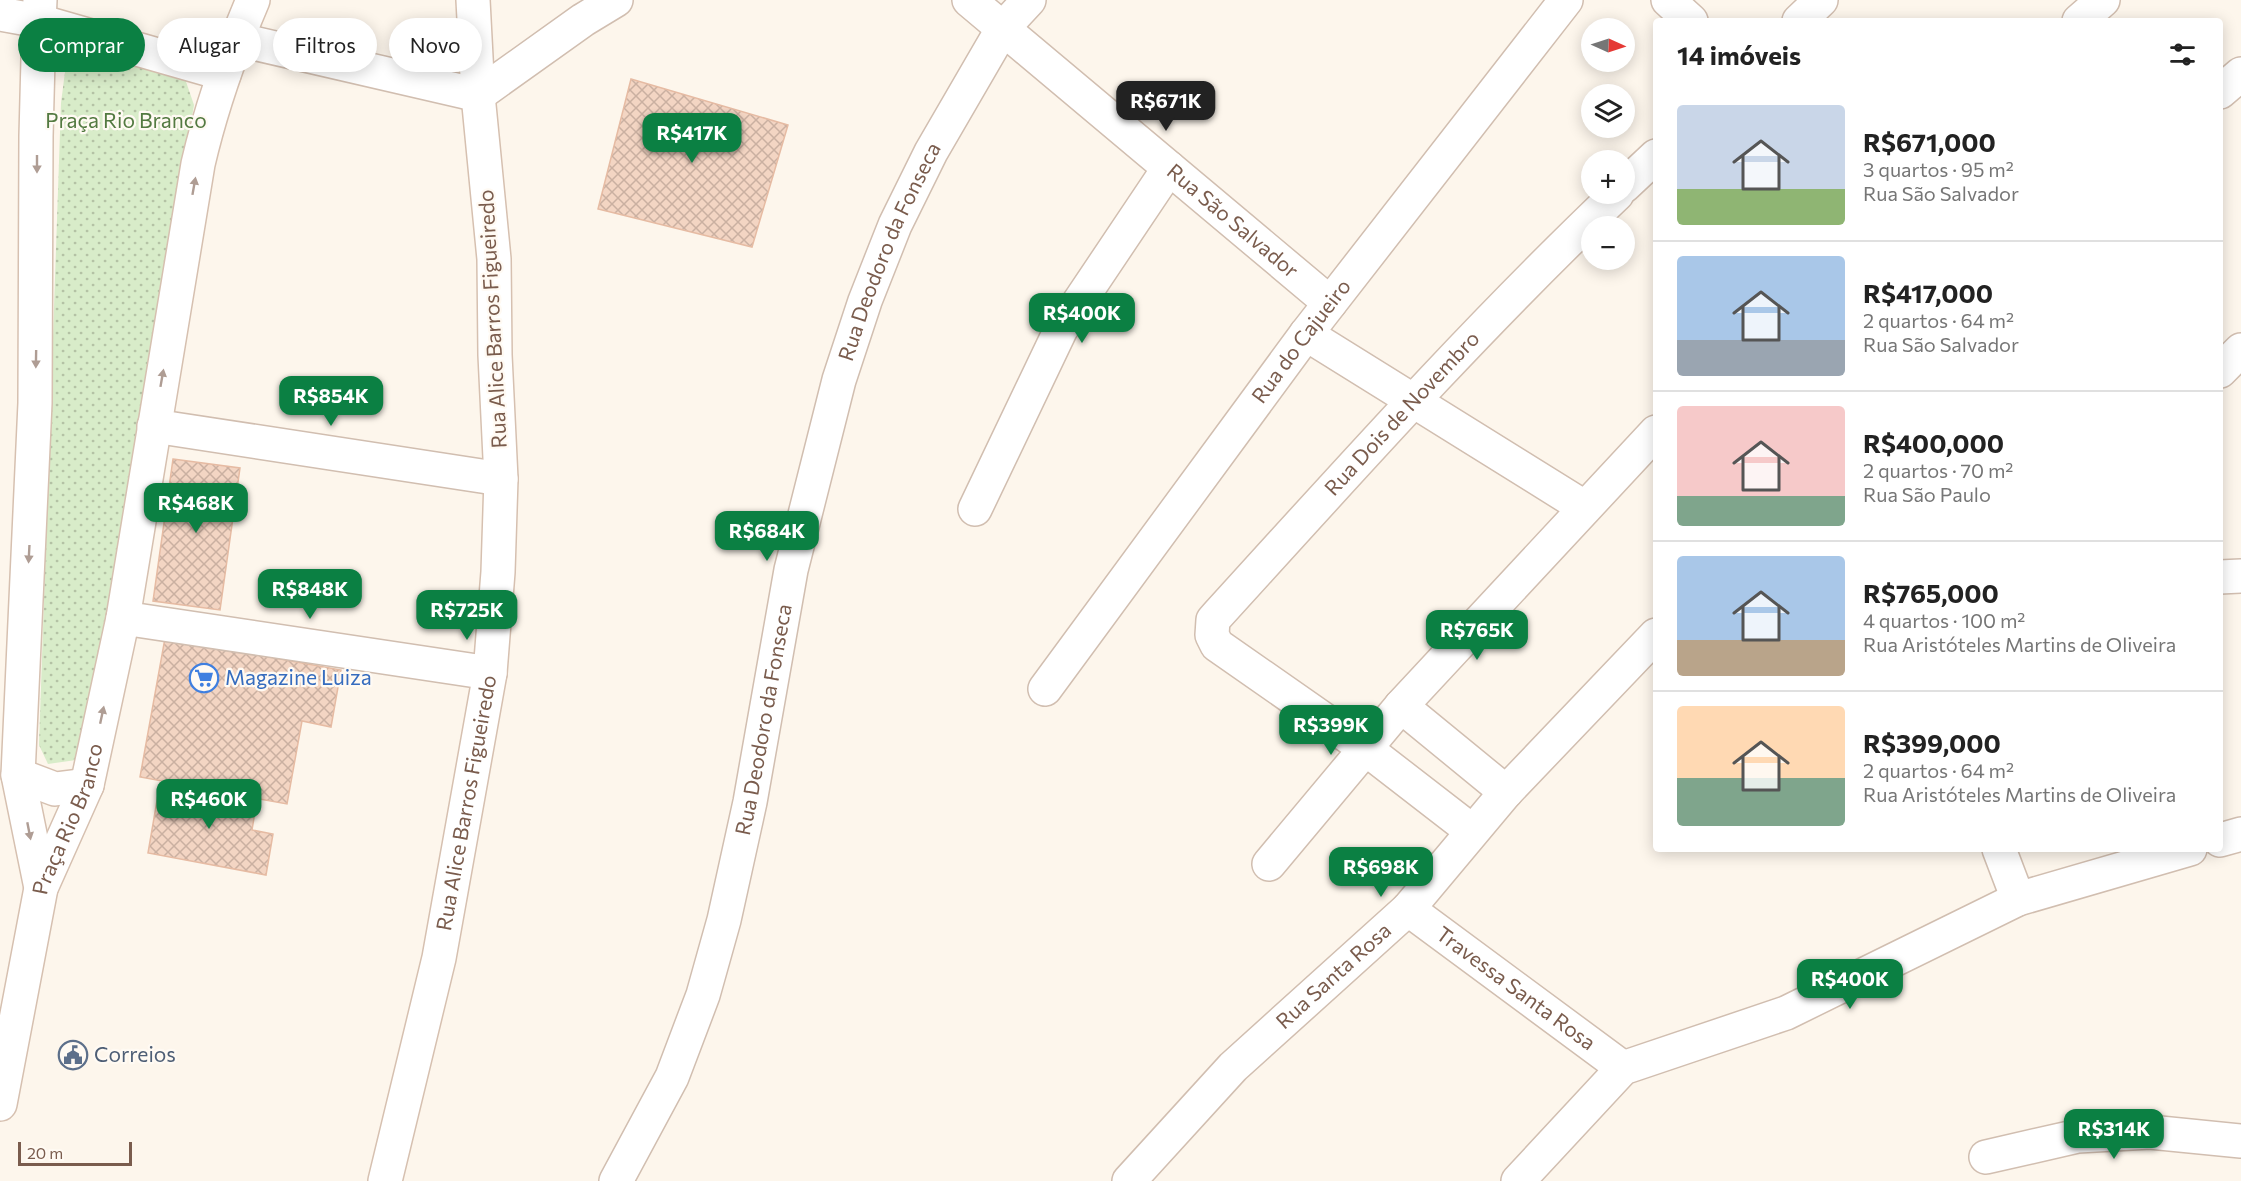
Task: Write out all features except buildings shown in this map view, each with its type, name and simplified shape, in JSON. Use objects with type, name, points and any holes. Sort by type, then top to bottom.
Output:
[{"type":"street","name":"Praça Rio Branco","points":[[245,18],[253,0]]},
{"type":"street","name":"Rua Alice Barros Figueiredo","points":[[385,1181],[439,958],[490,673],[498,572],[501,479],[495,355],[494,259],[478,95],[473,0]]},
{"type":"street","points":[[261,45],[478,95],[616,0]]},
{"type":"street","name":"Rua São Salvador","points":[[969,0],[1330,303]]},
{"type":"street","name":"Rua Deodoro da Fonseca","points":[[616,1181],[672,1077],[703,995],[724,920],[750,802],[791,570],[839,380],[865,301],[895,225],[926,162],[1003,28],[1029,0]]},
{"type":"street","name":"Rua do Cajueiro","points":[[1045,689],[1306,334],[1566,0]]},
{"type":"street","points":[[1668,0],[1688,18]]},
{"type":"street","points":[[1802,18],[1821,0]]},
{"type":"street","points":[[2082,18],[2103,0]]},
{"type":"street","name":"Praça Rio Branco","points":[[40,11],[36,136],[35,414],[18,775],[40,888]]},
{"type":"street","points":[[0,14],[40,11],[224,74]]},
{"type":"street","name":"Praça Rio Branco","points":[[40,888],[87,785],[123,618],[198,164],[210,114],[224,74]]},
{"type":"street","points":[[2223,89],[2241,74]]},
{"type":"street","points":[[1635,176],[1653,159]]},
{"type":"street","points":[[975,509],[1061,329],[1169,168]]},
{"type":"street","name":"Rua Dois de Novembro","points":[[1365,749],[1217,645],[1212,634],[1213,620],[1413,402],[1552,255],[1606,204]]},
{"type":"street","points":[[1306,334],[1584,507]]},
{"type":"street","points":[[2223,368],[2241,350]]},
{"type":"street","points":[[154,426],[501,479]]},
{"type":"street","points":[[1269,864],[1401,705],[1653,435]]},
{"type":"street","points":[[2223,577],[2241,576]]},
{"type":"street","points":[[123,618],[490,673]]},
{"type":"street","name":"Rua Santa Rosa","points":[[1129,1181],[1233,1067],[1408,909],[1506,792],[1653,638]]},
{"type":"street","points":[[1401,705],[1506,792]]},
{"type":"street","points":[[1365,749],[1472,831]]},
{"type":"street","points":[[18,775],[55,789],[87,785]]},
{"type":"street","points":[[2223,839],[2241,834]]},
{"type":"street","points":[[2000,852],[2018,899]]},
{"type":"street","points":[[1518,1181],[1623,1068],[1786,1013],[2018,899],[2180,852]]},
{"type":"street","points":[[0,1103],[40,888]]},
{"type":"street","name":"Travessa Santa Rosa","points":[[1408,909],[1623,1068]]},
{"type":"street","points":[[1986,1156],[2078,1136],[2150,1132],[2241,1141]]},
{"type":"green space","name":"Praça Rio Branco","points":[[145,59],[157,62],[157,72],[183,72],[194,105],[83,759],[48,764],[39,745],[61,103],[65,72],[145,72]]},
{"type":"place","name":"Magazine Luiza","points":[[204,678]]},
{"type":"place","name":"Correios","points":[[73,1055]]}]
